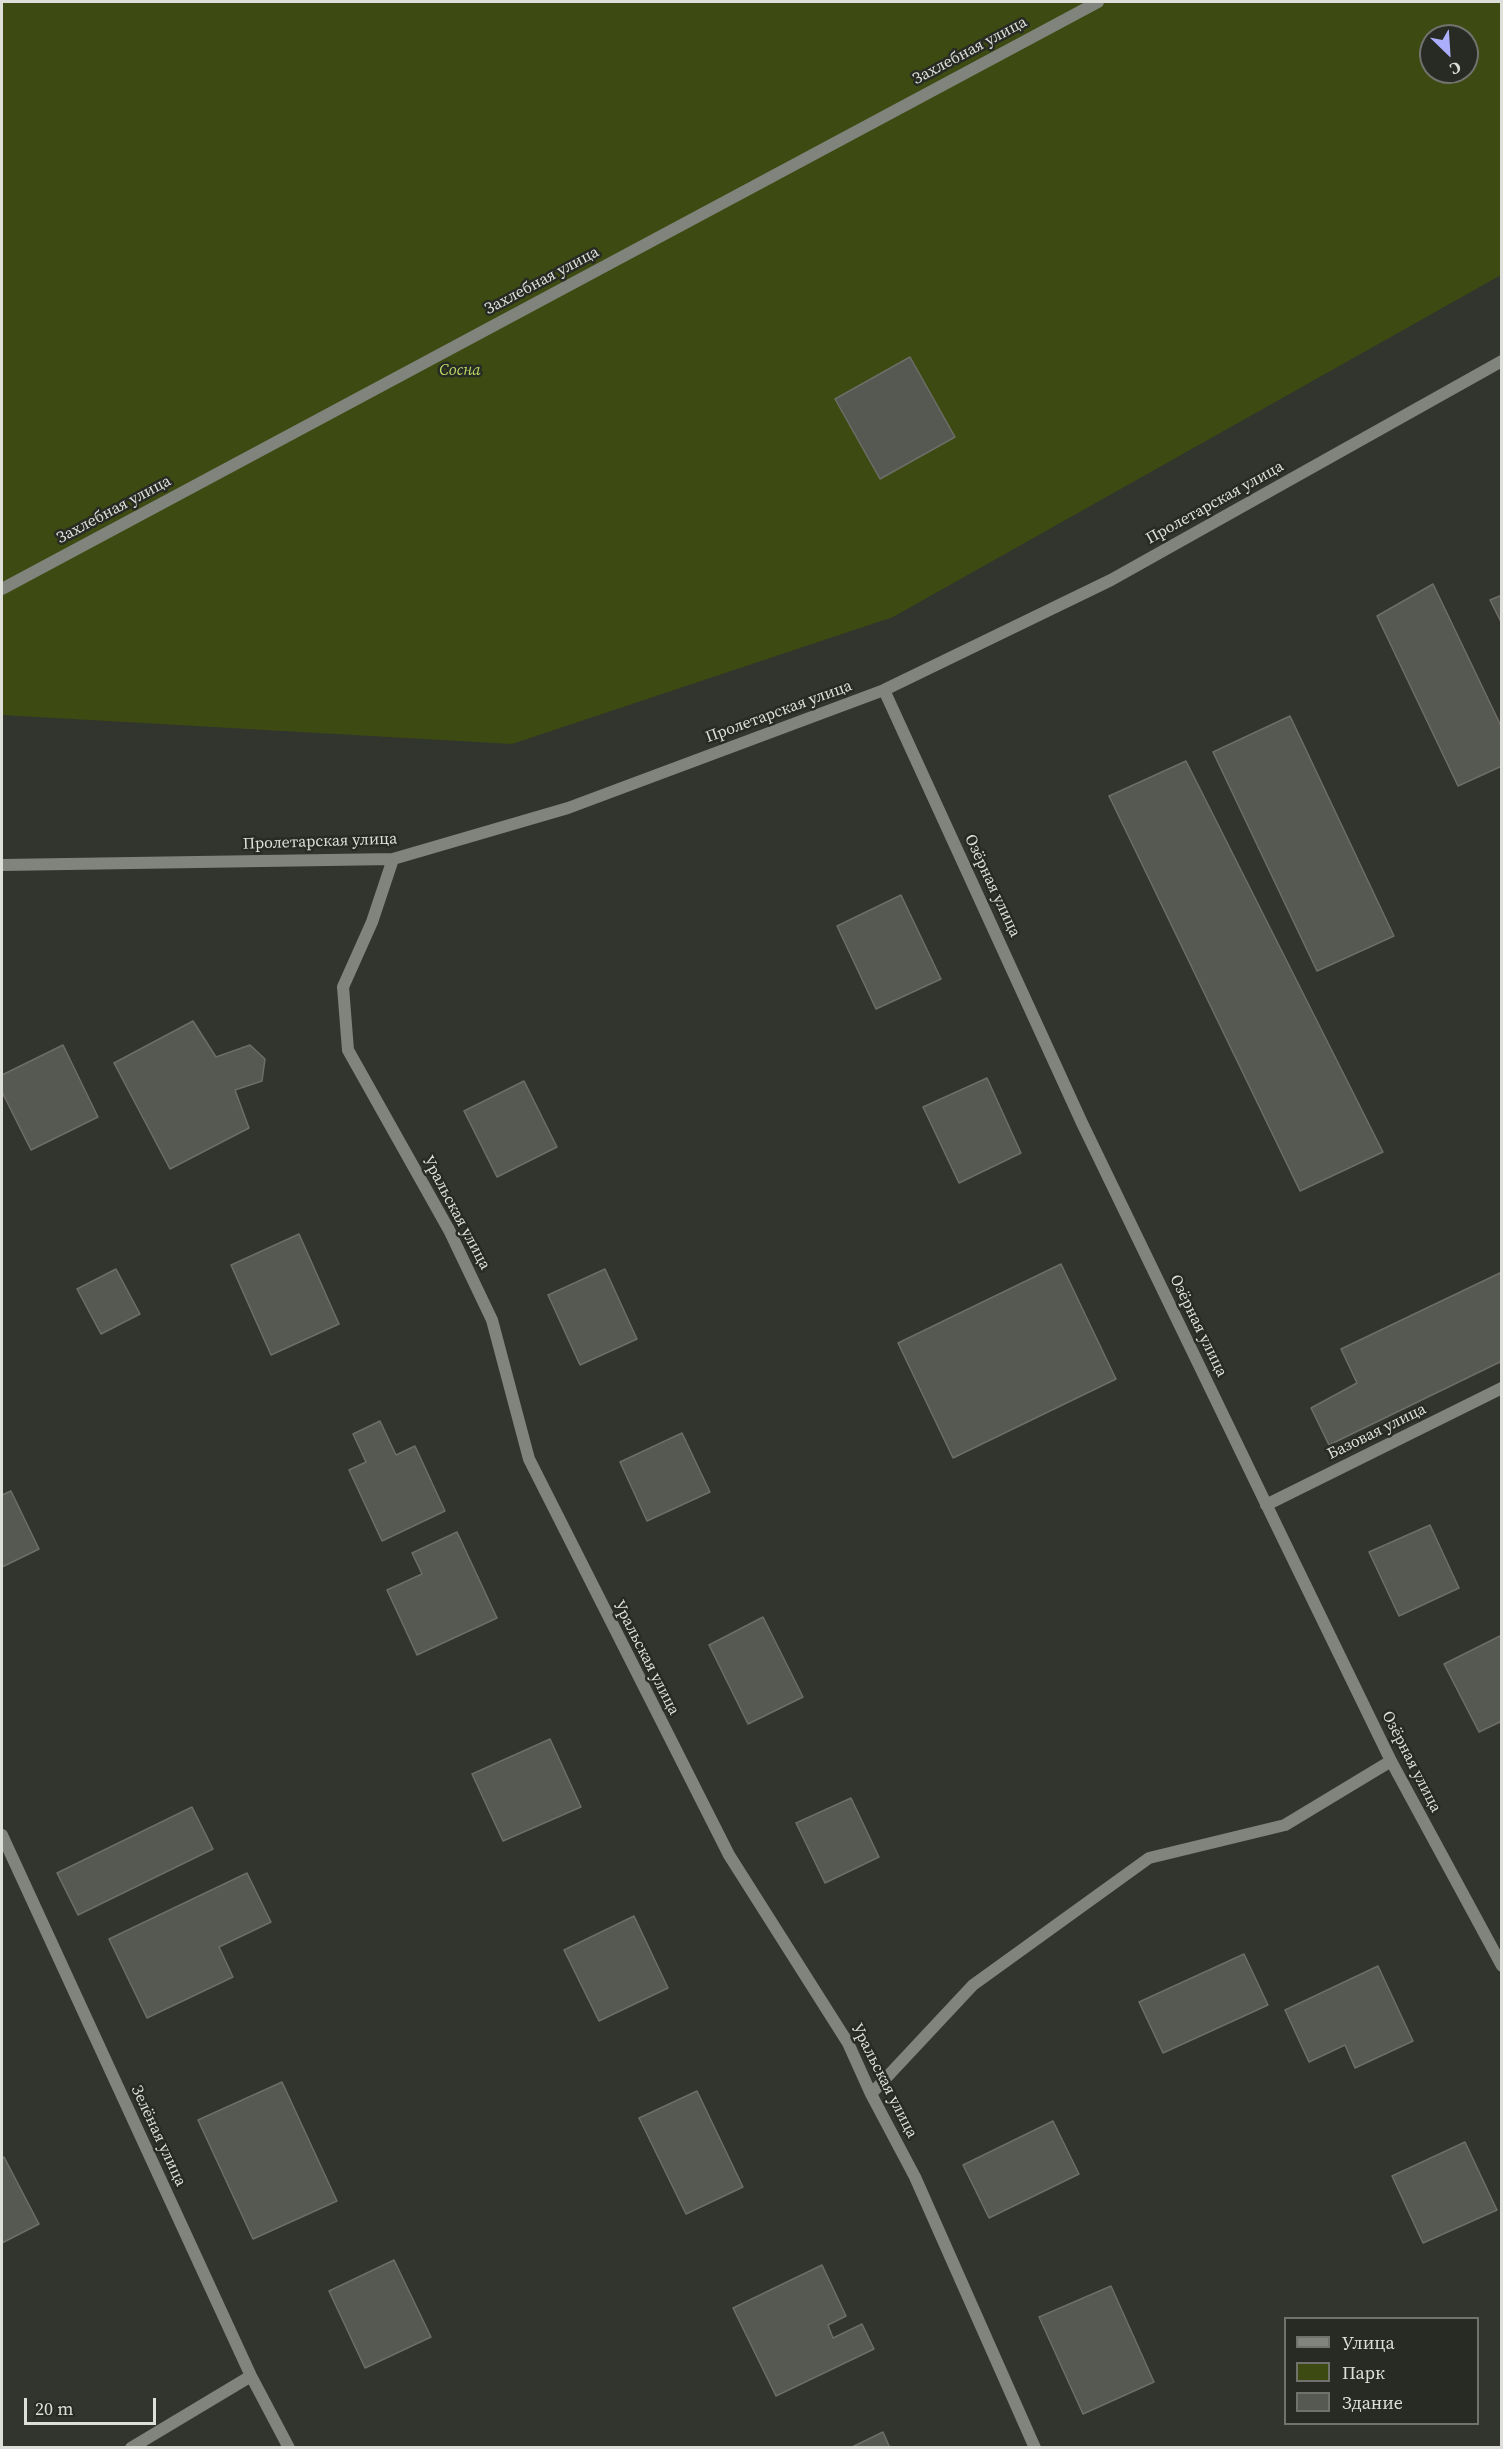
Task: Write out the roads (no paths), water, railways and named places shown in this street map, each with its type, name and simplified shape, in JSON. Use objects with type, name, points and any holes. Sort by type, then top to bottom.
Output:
[{"type":"street","name":"Захлебная улица","points":[[2,589],[1098,2]]},
{"type":"street","name":"Пролетарская улица","points":[[2,865],[393,859],[568,808],[884,690],[1112,580],[1502,361]]},
{"type":"street","name":"Озёрная улица","points":[[884,690],[1082,1123],[1266,1505],[1390,1761],[1502,1966]]},
{"type":"street","name":"Уральская улица","points":[[393,859],[372,922],[343,987],[348,1050],[449,1230],[492,1320],[529,1459],[605,1615],[729,1855],[848,2043],[871,2094],[915,2177],[1035,2448]]},
{"type":"street","name":"Базовая улица","points":[[1266,1505],[1502,1388]]},
{"type":"street","points":[[871,2094],[973,1985],[1149,1858],[1286,1825],[1390,1761]]},
{"type":"street","name":"Зелёная улица","points":[[2,1835],[251,2376],[289,2448]]},
{"type":"street","points":[[131,2448],[251,2376]]},
{"type":"park label","name":"Сосна","points":[[460,371]]}]
